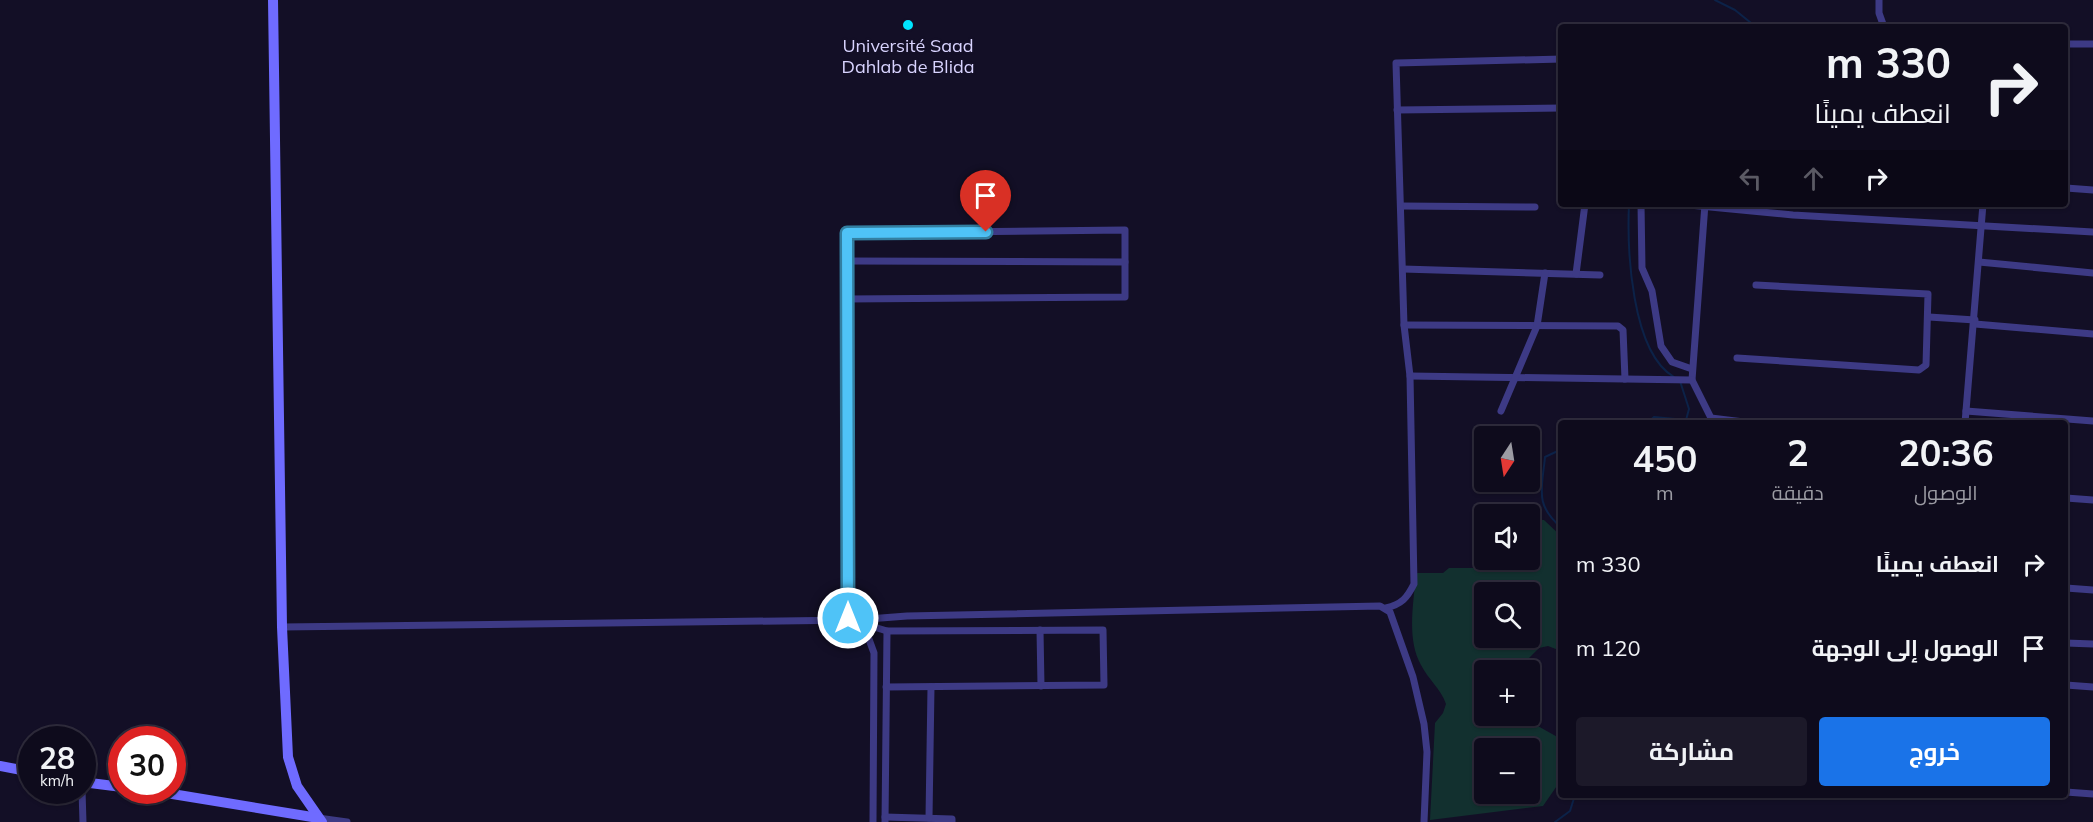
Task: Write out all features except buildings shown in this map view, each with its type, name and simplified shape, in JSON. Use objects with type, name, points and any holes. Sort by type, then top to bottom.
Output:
[{"type":"street","points":[[273,0],[282,627],[289,763],[297,786],[320,820]]},
{"type":"street","points":[[1879,0],[1883,24]]},
{"type":"street","points":[[2068,44],[2093,44]]},
{"type":"street","points":[[282,627],[851,619],[875,623],[918,616],[1380,606],[1386,608],[1400,604],[1408,597],[1414,584],[1410,376],[1404,325],[1396,63],[1558,59]]},
{"type":"street","points":[[1397,110],[1558,108]]},
{"type":"street","points":[[2068,188],[2093,190]]},
{"type":"street","points":[[1401,206],[1535,207]]},
{"type":"street","points":[[1576,274],[1585,207]]},
{"type":"street","points":[[1641,207],[1642,268],[1652,291],[1661,346],[1672,362],[1692,369]]},
{"type":"street","points":[[1704,207],[1692,380],[1711,418],[1727,420]]},
{"type":"street","points":[[1729,207],[1981,227],[2093,232]]},
{"type":"street","points":[[1965,420],[1983,207]]},
{"type":"street","points":[[846,299],[1125,297],[1125,230],[847,233],[846,299],[851,619]]},
{"type":"street","points":[[847,261],[1125,262]]},
{"type":"street","points":[[1979,262],[2093,273]]},
{"type":"street","points":[[1402,269],[1600,275]]},
{"type":"street","points":[[1501,411],[1537,326],[1545,273]]},
{"type":"street","points":[[1737,358],[1920,370],[1926,365],[1929,297],[1925,293],[1756,285]]},
{"type":"street","points":[[1929,317],[2093,334]]},
{"type":"street","points":[[1404,325],[1621,328],[1625,379]]},
{"type":"street","points":[[1410,376],[1692,380]]},
{"type":"street","points":[[1966,411],[2093,421]]},
{"type":"street","points":[[2068,498],[2093,500]]},
{"type":"street","points":[[2068,588],[2093,590]]},
{"type":"street","points":[[1386,608],[1413,677],[1424,724],[1426,752],[1424,822]]},
{"type":"street","points":[[851,619],[866,631],[874,653],[873,822]]},
{"type":"street","points":[[866,631],[875,623]]},
{"type":"street","points":[[875,623],[887,631],[1103,630],[1104,685],[886,687]]},
{"type":"street","points":[[1040,630],[1041,686]]},
{"type":"street","points":[[887,631],[885,820],[929,818],[952,819],[952,822]]},
{"type":"street","points":[[2068,643],[2093,644]]},
{"type":"street","points":[[2068,685],[2093,687]]},
{"type":"street","points":[[929,818],[931,687]]},
{"type":"street","points":[[0,766],[18,769]]},
{"type":"street","points":[[2068,792],[2093,794]]},
{"type":"street","points":[[186,797],[320,820],[347,822]]},
{"type":"street","points":[[82,804],[83,822]]},
{"type":"green space","points":[[1540,520],[1544,520],[1558,533],[1558,650],[1548,646],[1540,648],[1540,582],[1474,582],[1474,648],[1539,648],[1527,660],[1474,660],[1474,726],[1538,726],[1558,737],[1558,784],[1543,806],[1430,820],[1435,723],[1443,713],[1446,704],[1416,654],[1412,620],[1416,573],[1443,573],[1449,568],[1540,570]]},
{"type":"waterway","points":[[1715,0],[1735,10],[1752,24]]},
{"type":"waterway","points":[[1629,207],[1631,272],[1640,323],[1649,346],[1660,364],[1674,377]]},
{"type":"waterway","points":[[1680,381],[1689,409],[1686,420]]},
{"type":"waterway","points":[[1650,420],[1654,417],[1686,420]]},
{"type":"waterway","points":[[1558,451],[1545,457],[1542,487],[1547,512],[1558,524]]},
{"type":"waterway","points":[[1555,822],[1570,811],[1574,798]]},
{"type":"place","name":"Université Saad Dahlab de Blida","points":[[908,25]]},
{"type":"route","points":[[848,618],[847,233],[986,232]]}]
